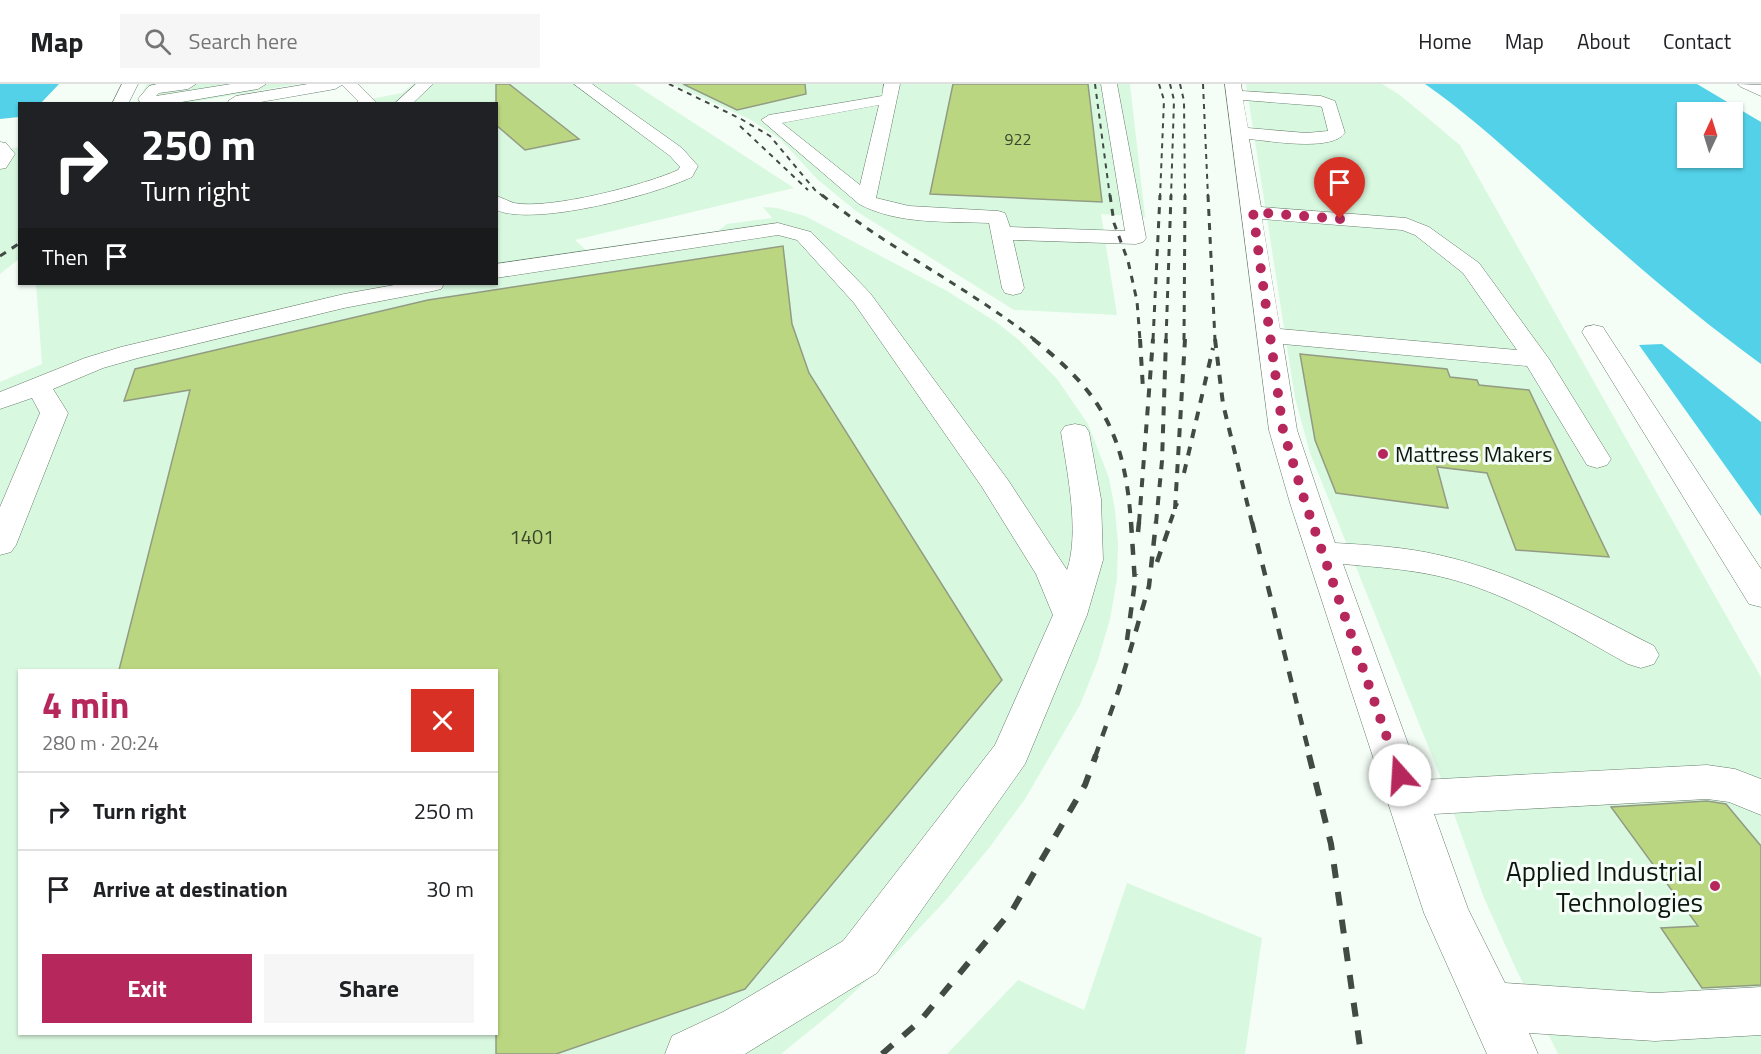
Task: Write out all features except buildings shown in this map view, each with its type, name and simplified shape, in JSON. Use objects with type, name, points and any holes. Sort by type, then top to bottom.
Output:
[{"type":"street","points":[[121,102],[130,84]]},
{"type":"street","points":[[188,84],[154,89],[146,99],[152,102],[258,84]]},
{"type":"street","points":[[232,102],[287,88],[335,84]]},
{"type":"street","points":[[349,84],[368,102]]},
{"type":"street","points":[[404,102],[425,84]]},
{"type":"street","points":[[505,213],[558,208],[675,178],[686,172],[689,165],[675,152],[582,84]]},
{"type":"street","points":[[1001,233],[1136,238],[1109,84]]},
{"type":"street","points":[[1746,84],[1761,91]]},
{"type":"street","points":[[1242,132],[1331,137],[1337,133],[1329,104],[1321,101],[1234,90],[1242,132],[1283,430],[1322,552],[1447,913],[1513,1054]]},
{"type":"street","points":[[866,200],[891,91],[769,120],[874,207],[894,211],[998,217],[1013,288]]},
{"type":"street","points":[[0,164],[6,154],[0,145],[18,140]]},
{"type":"street","points":[[1253,212],[1406,224],[1422,231],[1471,268],[1536,359],[1597,459]]},
{"type":"street","points":[[498,271],[778,229],[804,236],[862,298],[997,486],[1053,574],[1070,615]]},
{"type":"street","points":[[0,401],[93,363],[130,352],[344,301],[429,285]]},
{"type":"street","points":[[1594,332],[1761,596]]},
{"type":"street","points":[[1269,335],[1536,359]]},
{"type":"street","points":[[0,545],[54,413],[38,386]]},
{"type":"street","points":[[690,1054],[741,1030],[860,957],[1011,753],[1070,615],[1087,560],[1086,499],[1075,432]]},
{"type":"street","points":[[1322,552],[1401,560],[1454,569],[1495,584],[1553,610],[1641,655]]},
{"type":"street","points":[[1407,798],[1707,782],[1735,786],[1761,798]]},
{"type":"street","points":[[1491,1006],[1655,1017],[1761,1011]]},
{"type":"shaded area","points":[[147,84],[298,84],[192,102],[137,102]]},
{"type":"shaded area","points":[[413,84],[634,84],[794,188],[575,240],[586,250],[718,231],[727,224],[772,218],[763,207],[777,208],[805,216],[947,291],[996,322],[1019,340],[1057,379],[1088,424],[1109,478],[1115,510],[1118,543],[1117,579],[1110,619],[1098,660],[1080,705],[1025,799],[989,848],[946,900],[895,954],[834,1011],[781,1054],[0,1054],[0,382],[42,364],[36,285],[498,285],[498,102],[354,102],[402,93]]},
{"type":"shaded area","points":[[673,84],[1130,84],[1145,217],[1101,214],[1117,315],[1014,310],[856,211],[818,180],[780,139],[751,120]]},
{"type":"shaded area","points":[[1246,84],[1382,84],[1400,95],[1460,145],[1761,677],[1761,1054],[1558,1054],[1484,898],[1443,783],[1310,453],[1295,398]]},
{"type":"shaded area","points":[[18,147],[18,260],[0,274],[0,150]]},
{"type":"shaded area","points":[[1127,883],[1262,938],[1245,1054],[947,1054],[1018,980],[1084,1010]]},
{"type":"water","points":[[0,84],[59,84],[42,102],[18,102],[18,117],[0,119]]},
{"type":"water","points":[[1425,84],[1697,84],[1727,102],[1677,102],[1677,168],[1743,168],[1743,111],[1761,122],[1761,364],[1654,279],[1458,108]]},
{"type":"water","points":[[1662,344],[1761,422],[1761,516],[1639,345]]},
{"type":"railway","points":[[669,84],[741,119],[770,136],[815,190],[824,197]]},
{"type":"railway","points":[[1095,84],[1110,197]]},
{"type":"railway","points":[[1159,84],[1164,100],[1160,197]]},
{"type":"railway","points":[[1170,84],[1174,100],[1171,197]]},
{"type":"railway","points":[[1180,84],[1184,101],[1185,196]]},
{"type":"railway","points":[[1203,84],[1208,197]]},
{"type":"railway","points":[[740,126],[808,190]]},
{"type":"railway","points":[[822,195],[874,233],[1035,340]]},
{"type":"railway","points":[[1110,195],[1114,223],[1128,261],[1137,301],[1140,340]]},
{"type":"railway","points":[[1153,340],[1160,195]]},
{"type":"railway","points":[[1166,340],[1171,195]]},
{"type":"railway","points":[[1208,195],[1215,340]]},
{"type":"railway","points":[[1184,340],[1185,196]]},
{"type":"railway","points":[[0,256],[18,244]]},
{"type":"railway","points":[[1033,339],[1077,378],[1106,418],[1116,440],[1123,465],[1131,523]]},
{"type":"railway","points":[[1140,339],[1143,389]]},
{"type":"railway","points":[[1139,523],[1153,339]]},
{"type":"railway","points":[[1156,523],[1162,461],[1166,339]]},
{"type":"railway","points":[[1175,509],[1185,339]]},
{"type":"railway","points":[[1215,339],[1223,404],[1252,523]]},
{"type":"railway","points":[[1184,473],[1213,348]]},
{"type":"railway","points":[[1175,509],[1177,503]]},
{"type":"railway","points":[[1170,523],[1175,509]]},
{"type":"railway","points":[[1131,522],[1135,582]]},
{"type":"railway","points":[[1138,532],[1139,522]]},
{"type":"railway","points":[[1095,757],[1119,689],[1149,586],[1156,522]]},
{"type":"railway","points":[[1157,562],[1171,522]]},
{"type":"railway","points":[[1252,522],[1310,757]]},
{"type":"railway","points":[[1135,582],[1136,574]]},
{"type":"railway","points":[[1127,640],[1135,582]]},
{"type":"railway","points":[[882,1054],[920,1021],[1013,909],[1085,785],[1096,755]]},
{"type":"railway","points":[[1309,755],[1331,844],[1361,1054]]},
{"type":"place","name":"Mattress Makers","points":[[1383,454]]},
{"type":"place","name":"Applied Industrial Technologies","points":[[1715,886]]},
{"type":"route","points":[[1340,219],[1253,212],[1283,430],[1305,502],[1400,775]]}]
